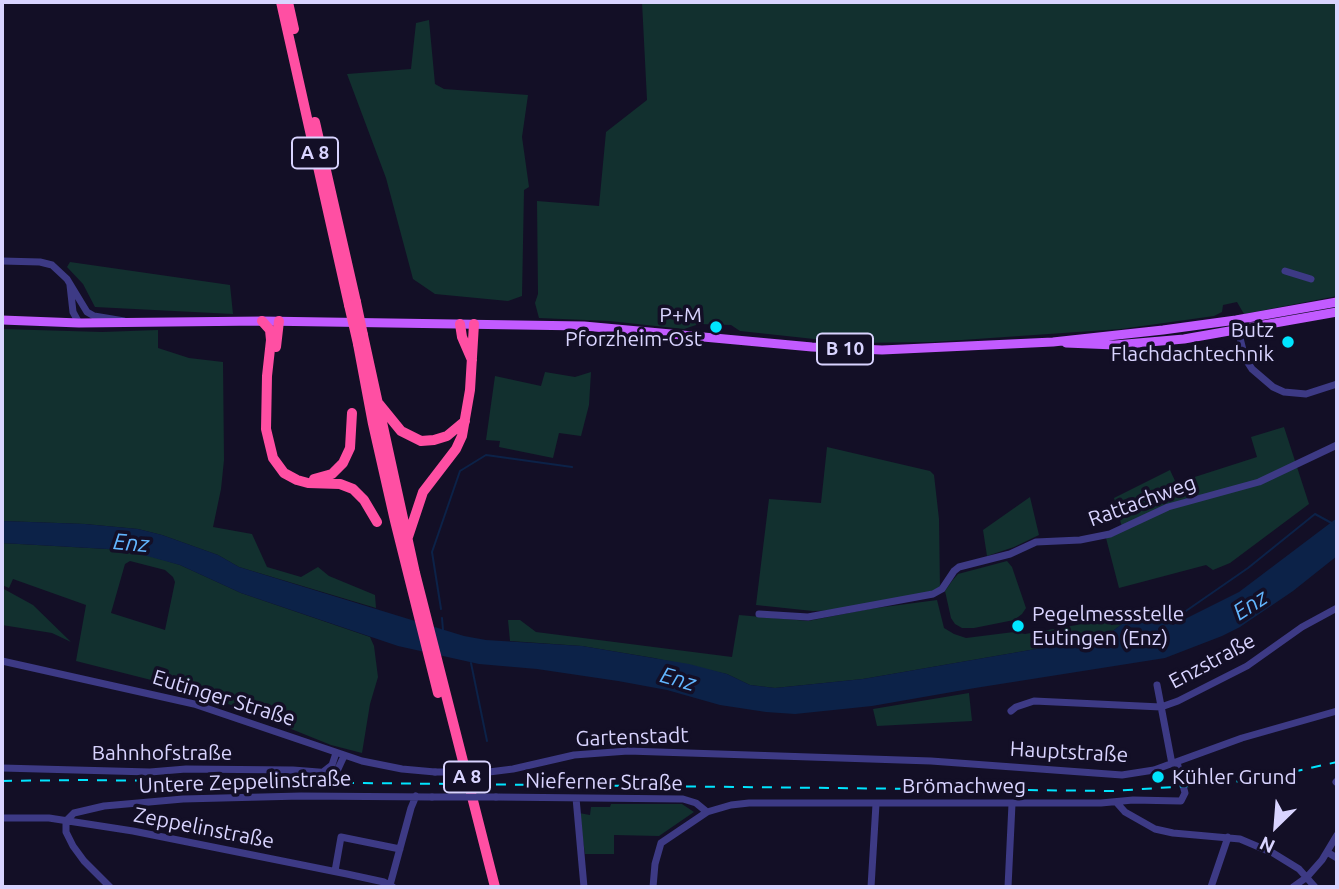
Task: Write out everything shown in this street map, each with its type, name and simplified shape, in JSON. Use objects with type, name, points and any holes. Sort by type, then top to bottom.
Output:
[{"type":"highway","name":"A 8","points":[[281,2],[377,401],[408,537],[412,574]]},
{"type":"highway","name":"A 8","points":[[288,2],[352,304]]},
{"type":"highway","points":[[262,321],[267,324],[271,340],[266,429],[272,458],[284,473],[297,480],[340,484],[353,489],[364,500],[377,522]]},
{"type":"highway","points":[[279,321],[271,389],[271,427],[275,450],[282,464],[294,474],[307,478],[320,478],[331,474],[343,463],[350,448],[352,413]]},
{"type":"highway","points":[[456,324],[473,362]]},
{"type":"highway","points":[[408,537],[423,492],[456,449],[465,421],[473,362],[474,324]]},
{"type":"highway","name":"A 8","points":[[360,339],[373,424],[488,887]]},
{"type":"highway","points":[[377,401],[401,430],[421,441],[447,436],[465,421]]},
{"type":"highway","name":"A 8","points":[[435,669],[495,887]]},
{"type":"main road","name":"B 10","points":[[2,320],[79,323],[279,321],[602,327],[848,350],[1054,342],[1236,320],[1337,302]]},
{"type":"main road","name":"B 10","points":[[1054,342],[1080,345],[1133,344],[1216,334],[1337,312]]},
{"type":"main road","points":[[1236,320],[1238,330]]},
{"type":"street","points":[[2,261],[49,264],[62,272],[81,305],[94,316],[133,323]]},
{"type":"street","points":[[1286,271],[1311,279]]},
{"type":"street","points":[[70,284],[73,312],[79,323]]},
{"type":"street","points":[[79,323],[81,305]]},
{"type":"street","points":[[1238,330],[1245,358],[1255,373],[1279,390],[1310,394],[1337,384]]},
{"type":"street","points":[[1216,334],[1233,336],[1242,345]]},
{"type":"street","name":"Rattachweg","points":[[759,614],[808,617],[933,594],[942,589],[954,570],[959,567],[1010,554],[1036,542],[1080,540],[1110,534],[1168,507],[1259,482],[1337,445]]},
{"type":"street","name":"Enzstraße","points":[[1011,711],[1034,701],[1161,707],[1247,666],[1337,608]]},
{"type":"street","name":"Eutinger Straße","points":[[2,661],[194,704],[380,766],[435,772]]},
{"type":"street","points":[[1157,685],[1175,763]]},
{"type":"street","name":"Hauptstraße","points":[[832,757],[1134,775],[1242,738],[1337,711]]},
{"type":"street","name":"Gartenstadt","points":[[435,772],[489,772],[601,752],[832,757]]},
{"type":"street","points":[[322,773],[332,765],[336,753]]},
{"type":"street","points":[[322,773],[335,772],[344,756]]},
{"type":"street","name":"Brömachweg","points":[[707,812],[749,803],[1012,804],[1181,801],[1185,793],[1175,763]]},
{"type":"street","name":"Bahnhofstraße","points":[[2,768],[150,772],[186,769],[293,770],[322,773]]},
{"type":"street","name":"Zeppelinstraße","points":[[2,818],[66,821],[200,844],[392,886],[416,796]]},
{"type":"street","name":"Untere Zeppelinstraße","points":[[66,821],[74,813],[104,806],[183,799],[431,797]]},
{"type":"street","name":"Nieferner Straße","points":[[431,797],[683,799],[696,803],[707,812]]},
{"type":"street","points":[[576,798],[584,887]]},
{"type":"street","points":[[1117,803],[1125,812],[1154,829],[1240,839],[1273,853],[1307,877],[1315,887]]},
{"type":"street","points":[[871,887],[876,804]]},
{"type":"street","points":[[1008,887],[1012,804]]},
{"type":"street","points":[[653,887],[654,864],[661,843],[707,812]]},
{"type":"street","points":[[66,821],[66,832],[74,846],[84,861],[110,887]]},
{"type":"street","points":[[1293,887],[1307,877],[1337,835]]},
{"type":"street","points":[[335,872],[341,837],[400,849]]},
{"type":"street","points":[[1211,887],[1228,837]]},
{"type":"street","points":[[1327,852],[1337,858]]},
{"type":"green space","points":[[642,2],[1337,2],[1337,296],[1244,314],[1237,302],[1223,305],[1222,312],[1214,316],[1121,329],[933,342],[851,343],[740,331],[731,325],[699,324],[684,329],[609,321],[539,318],[535,303],[538,294],[537,201],[599,206],[606,132],[647,100]]},
{"type":"green space","points":[[429,20],[435,84],[444,89],[528,95],[522,137],[529,187],[524,190],[522,296],[508,301],[435,294],[413,279],[386,178],[347,74],[411,69],[416,23]]},
{"type":"green space","points":[[70,262],[230,285],[233,314],[95,307],[83,284],[67,267]]},
{"type":"green space","points":[[2,329],[102,332],[158,330],[158,348],[189,358],[223,362],[224,460],[213,527],[252,534],[267,567],[301,577],[318,567],[329,576],[375,595],[376,608],[239,567],[218,555],[138,529],[2,521]]},
{"type":"green space","points":[[545,372],[575,377],[591,372],[589,405],[581,436],[559,433],[553,458],[499,447],[500,441],[486,440],[495,376],[541,386]]},
{"type":"green space","points":[[1284,427],[1309,504],[1230,563],[1213,570],[1206,565],[1119,588],[1106,538],[1123,531],[1114,498],[1170,470],[1176,483],[1257,457],[1251,437]]},
{"type":"green space","points":[[827,447],[930,471],[934,475],[939,519],[940,590],[846,610],[813,611],[756,605],[769,499],[821,503]]},
{"type":"green space","points":[[1030,497],[1039,535],[987,556],[983,530]]},
{"type":"green space","points":[[2,543],[125,550],[180,565],[241,593],[370,637],[374,646],[378,677],[370,704],[362,753],[331,745],[234,706],[171,685],[76,661],[86,605],[13,579],[9,588],[2,585]],"holes":[[[130,561],[165,570],[175,582],[165,630],[111,613],[125,564]]]},
{"type":"green space","points":[[1007,561],[1012,567],[1026,608],[1022,614],[1014,620],[974,628],[962,628],[955,624],[945,591],[952,581],[958,574]]},
{"type":"green space","points":[[2,588],[33,605],[71,642],[52,633],[2,625]]},
{"type":"green space","points":[[937,600],[944,628],[966,638],[1014,632],[1025,634],[1111,619],[1111,625],[1122,624],[1105,637],[863,679],[775,688],[750,685],[727,674],[654,658],[582,646],[510,641],[508,620],[520,620],[536,632],[732,657],[739,615],[808,621]]},
{"type":"green space","points":[[969,693],[972,721],[877,726],[873,709]]},
{"type":"green space","points":[[611,804],[682,804],[694,812],[659,836],[614,835],[614,854],[585,854],[579,813],[590,815],[591,807],[610,807]]},
{"type":"water","name":"Enz","points":[[1337,518],[1337,556],[1293,591],[1240,627],[1165,658],[872,706],[795,714],[720,705],[667,690],[618,681],[479,664],[398,646],[241,593],[180,565],[125,550],[2,543],[2,521],[138,529],[218,555],[239,567],[464,636],[486,640],[582,646],[689,664],[727,674],[750,685],[775,688],[863,679],[1105,637],[1122,624],[1154,615],[1173,625],[1239,592]]},
{"type":"waterway","points":[[441,609],[432,552],[460,471],[486,455],[572,467]]},
{"type":"waterway","points":[[1178,624],[1183,613],[1248,568],[1315,514],[1337,526]]},
{"type":"waterway","points":[[442,618],[443,630]]},
{"type":"waterway","points":[[471,663],[487,741]]},
{"type":"railway","points":[[2,781],[1113,791],[1218,784],[1270,777],[1337,762]]},
{"type":"place","name":"P+M Pforzheim-Ost","points":[[716,327]]},
{"type":"place","name":"Butz Flachdachtechnik","points":[[1288,342]]},
{"type":"place","name":"Pegelmessstelle Eutingen (Enz)","points":[[1018,626]]},
{"type":"place","name":"Kühler Grund","points":[[1158,777]]}]
